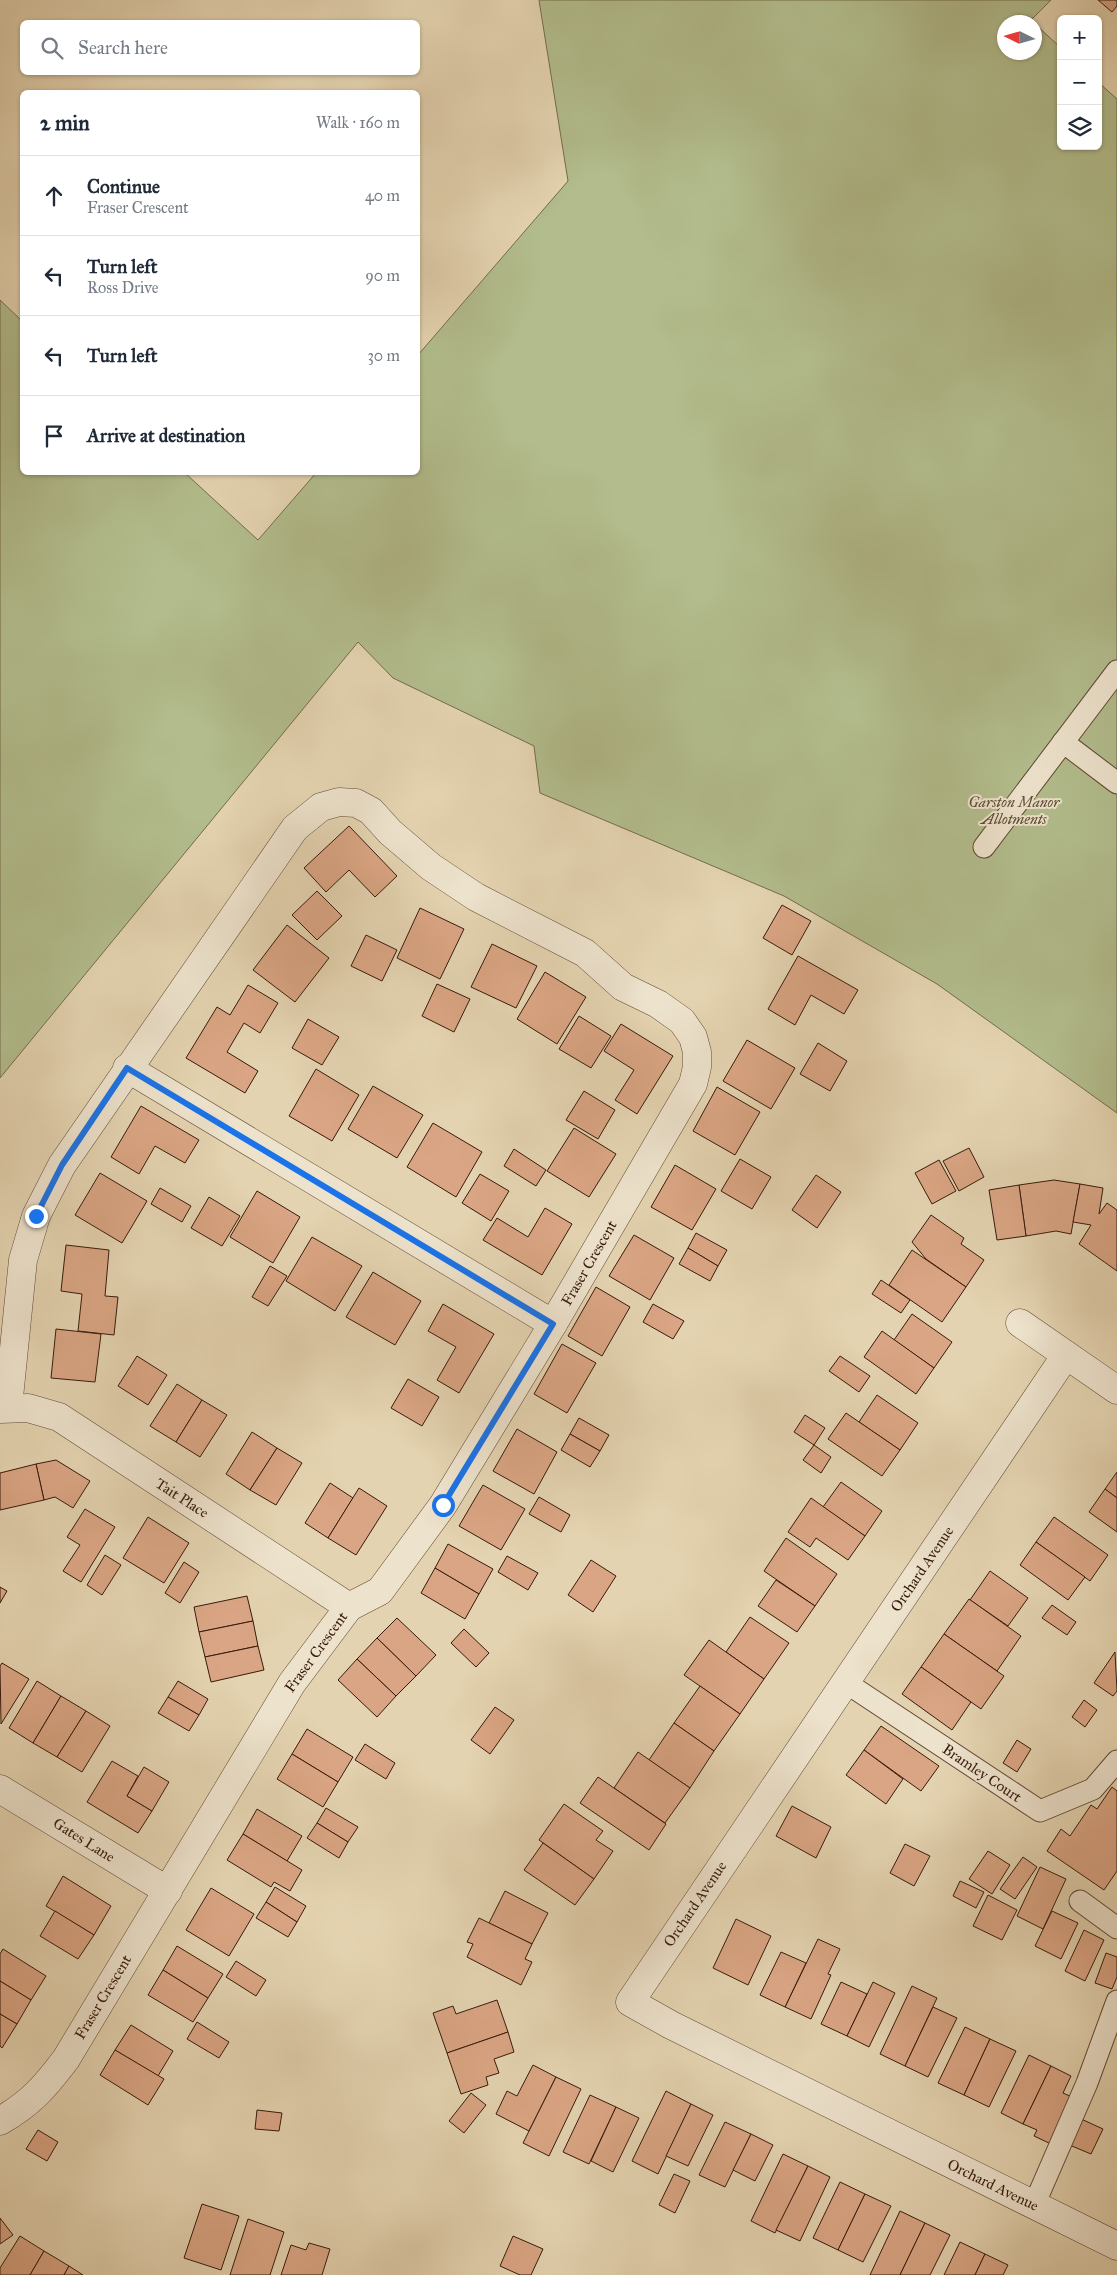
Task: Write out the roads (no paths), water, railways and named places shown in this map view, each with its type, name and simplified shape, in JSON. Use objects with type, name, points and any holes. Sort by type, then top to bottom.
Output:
[{"type":"street","name":"Fraser Crescent","points":[[0,2122],[26,2106],[46,2085],[66,2059],[292,1683],[349,1607],[380,1591],[443,1505],[553,1324],[693,1084],[697,1067],[697,1052],[692,1036],[682,1021],[674,1015],[658,1004],[623,987],[585,953],[476,897],[431,868],[390,832],[371,811],[356,803],[339,802],[321,807],[295,828],[127,1068]]},
{"type":"street","points":[[4,1408],[23,1260],[36,1216],[62,1165],[127,1068],[553,1324]]},
{"type":"street","points":[[1020,1323],[1117,1390]]},
{"type":"street","name":"Orchard Avenue","points":[[1066,1354],[1039,1398],[630,2002],[670,2026],[1117,2246]]},
{"type":"street","name":"Tait Place","points":[[4,1408],[28,1408],[59,1417],[349,1607]]},
{"type":"street","name":"Gates Lane","points":[[0,1789],[168,1891]]},
{"type":"lane","points":[[984,846],[1117,671]]},
{"type":"lane","points":[[1063,742],[1117,784]]},
{"type":"lane","name":"Bramley Court","points":[[846,1682],[1040,1811],[1093,1789],[1117,1761]]},
{"type":"lane","points":[[1080,1901],[1117,1928]]},
{"type":"lane","points":[[1034,2205],[1087,2083],[1117,2001]]},
{"type":"park label","name":"Garston Manor Allotments","points":[[1014,810]]}]
